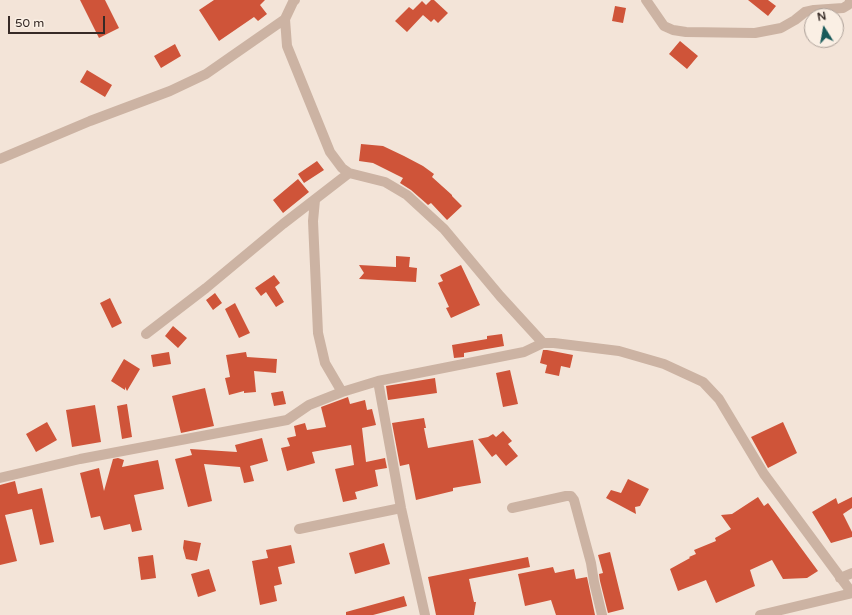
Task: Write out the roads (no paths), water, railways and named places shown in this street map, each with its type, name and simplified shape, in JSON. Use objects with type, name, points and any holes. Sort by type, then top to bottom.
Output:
[{"type":"street","points":[[0,159],[90,121],[170,91],[206,74],[285,18],[295,0]]},
{"type":"street","points":[[646,0],[664,26],[674,30],[686,32],[755,33],[781,28],[805,12],[843,8],[848,5],[851,0]]},
{"type":"street","points":[[285,18],[287,46],[330,152],[342,168],[349,174],[385,182],[407,195],[444,229],[500,296],[543,343]]},
{"type":"street","points":[[146,334],[349,174]]},
{"type":"street","points":[[315,200],[313,221],[318,334],[325,363],[342,392]]},
{"type":"street","points":[[0,478],[80,460],[287,420],[309,405],[342,392],[378,381],[524,352],[543,343],[619,351],[664,364],[703,382],[719,399],[764,474],[852,593],[760,615]]},
{"type":"street","points":[[378,381],[401,508],[425,615]]},
{"type":"street","points":[[512,508],[571,496],[574,500],[591,563],[602,615]]},
{"type":"street","points":[[299,529],[401,508]]},
{"type":"street","points":[[840,578],[852,573]]}]
